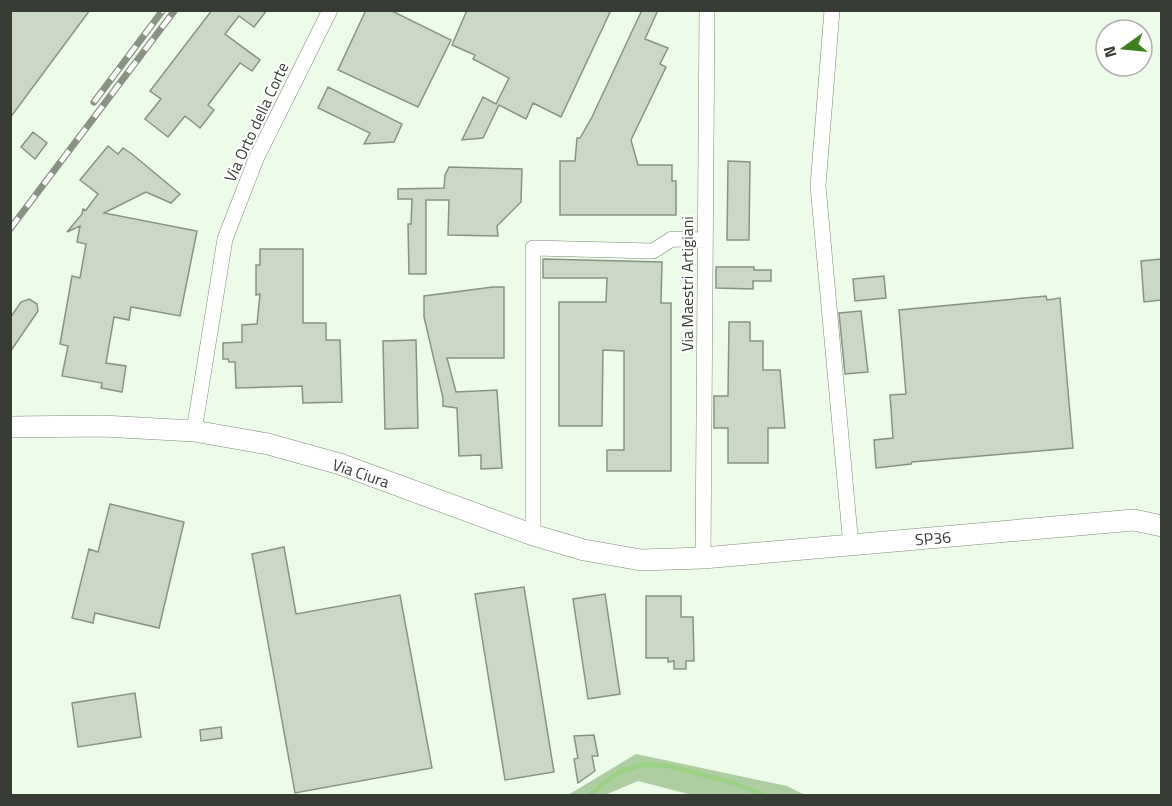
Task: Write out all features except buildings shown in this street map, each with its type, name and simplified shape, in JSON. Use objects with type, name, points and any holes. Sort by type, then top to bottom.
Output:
[{"type":"main road","name":"Via Ciura","points":[[10,427],[103,426],[194,430],[268,444],[340,464],[532,535],[584,550],[642,560],[703,558]]},
{"type":"main road","name":"SP36","points":[[703,558],[1134,519],[1161,526]]},
{"type":"street","name":"Via Orto della Corte","points":[[194,430],[225,238],[256,159],[330,10]]},
{"type":"street","name":"Via Maestri Artigiani","points":[[703,558],[707,10]]},
{"type":"street","points":[[832,10],[818,186],[851,546]]},
{"type":"street","points":[[532,535],[533,248],[653,251],[672,239],[705,240]]},
{"type":"green space","points":[[636,754],[787,786],[805,795],[692,795],[638,781],[605,795],[568,795]]},
{"type":"waterway","points":[[588,796],[619,772],[644,764],[668,766],[733,783],[767,796]]},
{"type":"railway","points":[[94,102],[163,10]]},
{"type":"railway","points":[[10,229],[175,10]]}]
